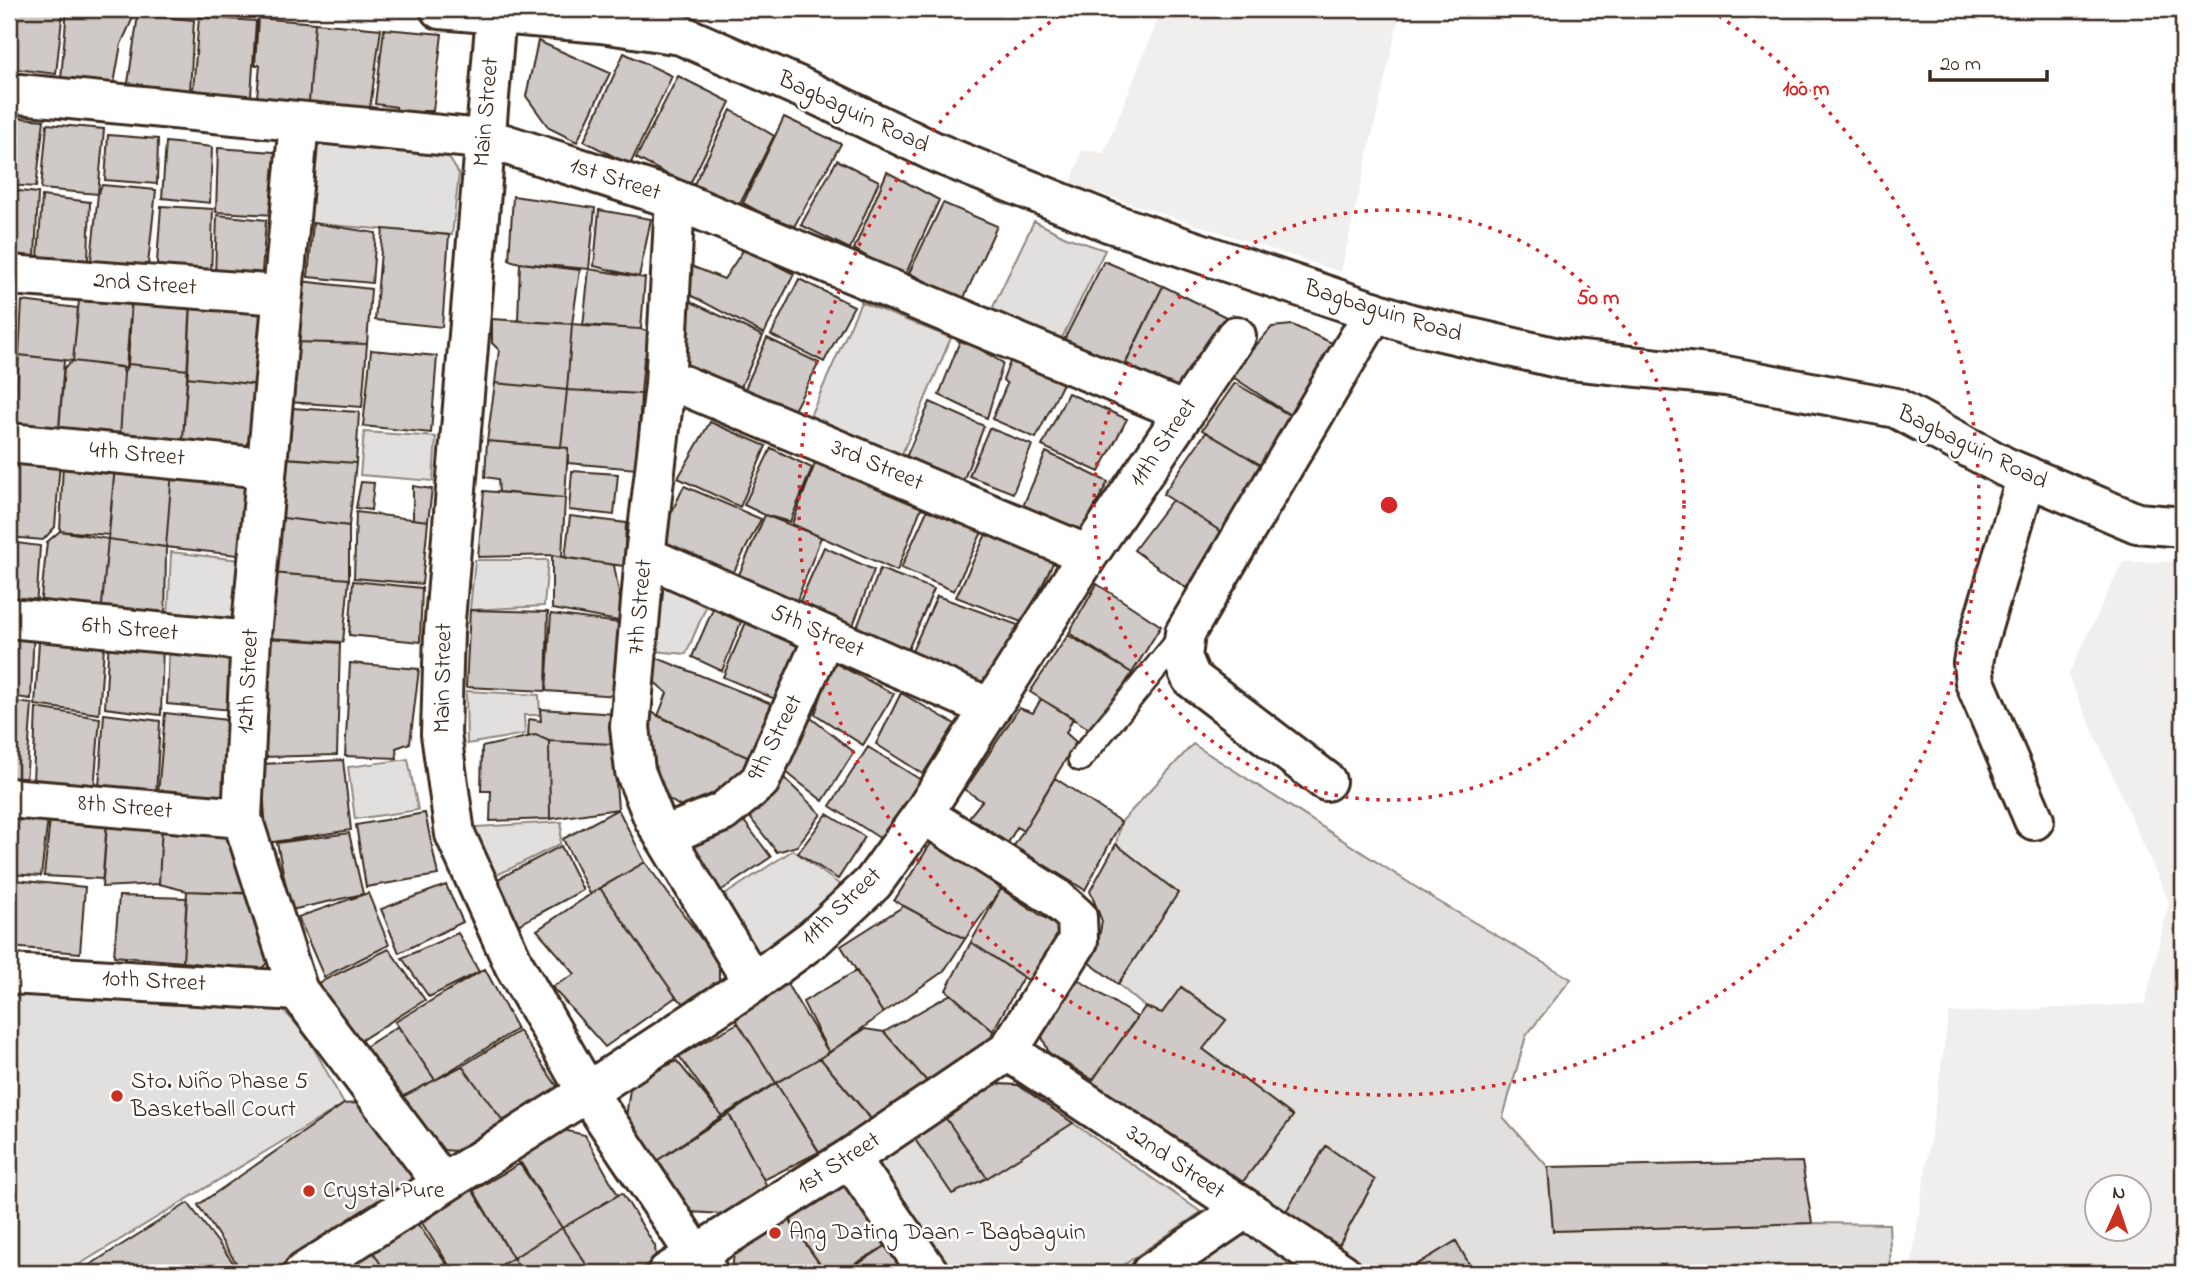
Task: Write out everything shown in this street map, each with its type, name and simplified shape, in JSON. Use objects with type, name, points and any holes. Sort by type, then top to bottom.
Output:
[{"type":"street","name":"Bagbaguin Road","points":[[440,9],[601,23],[681,35],[800,87],[937,153],[1099,218],[1411,324],[1562,359],[1727,376],[1896,408],[2026,476],[2137,523],[2183,527]]},
{"type":"street","name":"Main Street","points":[[496,15],[444,632],[442,734],[455,834],[514,965],[690,1267]]},
{"type":"street","name":"1st Street","points":[[9,93],[485,139],[675,200],[1185,412]]},
{"type":"street","name":"12th Street","points":[[299,122],[250,641],[242,818],[298,991],[443,1184]]},
{"type":"street","name":"7th Street","points":[[675,200],[666,378],[645,556],[630,727],[635,771],[654,819],[753,983]]},
{"type":"street","name":"2nd Street","points":[[9,275],[281,295]]},
{"type":"street","points":[[1326,781],[1191,678],[1182,657],[1185,633],[1373,311]]},
{"type":"street","name":"11th Street","points":[[303,1273],[753,983],[814,938],[873,883],[923,814],[1088,555],[1236,336]]},
{"type":"street","name":"3rd Street","points":[[666,378],[1088,555]]},
{"type":"street","name":"4th Street","points":[[9,443],[266,468]]},
{"type":"street","points":[[2026,476],[1973,663],[1975,682],[2034,821]]},
{"type":"street","name":"5th Street","points":[[645,556],[990,708]]},
{"type":"street","name":"6th Street","points":[[9,618],[250,641]]},
{"type":"street","name":"9th Street","points":[[664,836],[723,812],[760,781],[825,635]]},
{"type":"street","name":"8th Street","points":[[9,798],[242,818]]},
{"type":"street","points":[[923,814],[1055,897],[1077,917],[1078,941],[1008,1051]]},
{"type":"street","name":"10th Street","points":[[9,974],[298,991]]},
{"type":"street","name":"1st Street","points":[[690,1267],[1008,1051]]},
{"type":"street","name":"32nd Street","points":[[1008,1051],[1342,1273]]},
{"type":"street","points":[[850,1158],[929,1273]]},
{"type":"street","points":[[1151,1273],[1245,1209]]},
{"type":"lane","points":[[1080,759],[1185,633]]},
{"type":"shaded area","points":[[1162,9],[1401,9],[1341,272],[1071,184],[1082,150],[1104,153]]},
{"type":"shaded area","points":[[316,139],[445,151],[459,174],[452,235],[305,223]]},
{"type":"shaded area","points":[[1034,221],[1066,237],[1105,250],[1061,340],[992,309]]},
{"type":"shaded area","points":[[861,302],[951,338],[897,466],[806,425]]},
{"type":"shaded area","points":[[364,432],[436,437],[433,481],[360,475]]},
{"type":"shaded area","points":[[171,552],[240,560],[238,628],[168,619]]},
{"type":"shaded area","points":[[475,560],[548,560],[544,606],[470,610]]},
{"type":"shaded area","points":[[2123,562],[2183,562],[2183,1273],[1910,1273],[1949,1013],[2145,1004],[2169,902],[2068,675]]},
{"type":"shaded area","points":[[662,584],[706,607],[686,654],[654,651]]},
{"type":"shaded area","points":[[466,691],[539,695],[540,715],[524,715],[525,734],[467,744]]},
{"type":"shaded area","points":[[1193,744],[1436,900],[1571,979],[1526,1036],[1503,1117],[1548,1167],[1553,1231],[1812,1223],[1889,1224],[1891,1273],[1474,1273],[1456,1241],[1403,1273],[1365,1273],[1337,1256],[1339,1245],[1375,1180],[1326,1146],[1285,1213],[1238,1188],[1293,1116],[1203,1049],[1226,1020],[1182,987],[1162,1013],[1145,1007],[1118,984],[1178,893],[1116,844],[1121,822]]},
{"type":"shaded area","points":[[408,759],[418,810],[355,819],[348,767]]},
{"type":"shaded area","points":[[562,822],[560,844],[495,876],[474,837],[476,827]]},
{"type":"shaded area","points":[[793,850],[847,890],[760,963],[720,898]]},
{"type":"shaded area","points":[[9,989],[277,1006],[307,1038],[344,1104],[65,1273],[9,1273]]},
{"type":"shaded area","points":[[996,1084],[1018,1085],[1201,1212],[1112,1273],[943,1273],[870,1166]]},
{"type":"shaded area","points":[[1228,1236],[1251,1236],[1308,1271],[1175,1273]]},
{"type":"building","points":[[9,9],[63,9],[56,74],[9,68]]},
{"type":"building","points":[[67,9],[129,9],[132,20],[121,44],[114,84],[61,79]]},
{"type":"building","points":[[138,15],[194,20],[190,92],[128,83]]},
{"type":"building","points":[[199,17],[256,21],[251,96],[193,91]]},
{"type":"building","points":[[258,18],[315,23],[309,102],[257,97],[260,65],[255,65]]},
{"type":"building","points":[[315,23],[381,29],[370,108],[309,102]]},
{"type":"building","points":[[384,29],[442,34],[433,111],[423,111],[423,120],[397,117],[396,107],[375,104]]},
{"type":"building","points":[[538,41],[610,73],[577,142],[549,128],[526,96]]},
{"type":"building","points":[[624,53],[672,76],[630,165],[584,141]]},
{"type":"building","points":[[678,76],[730,102],[689,186],[636,158]]},
{"type":"building","points":[[731,110],[774,136],[739,206],[694,184]]},
{"type":"building","points":[[9,117],[44,120],[36,187],[9,185]]},
{"type":"building","points":[[784,117],[841,144],[792,230],[743,203]]},
{"type":"building","points":[[47,124],[104,129],[98,194],[41,189]]},
{"type":"building","points":[[108,135],[158,139],[157,184],[105,180]]},
{"type":"building","points":[[166,142],[212,147],[210,203],[162,198]]},
{"type":"building","points":[[218,148],[274,152],[279,161],[275,215],[216,212]]},
{"type":"building","points":[[837,160],[879,181],[850,249],[801,225]]},
{"type":"building","points":[[887,172],[939,200],[904,278],[854,249]]},
{"type":"building","points":[[102,185],[156,190],[147,274],[90,269],[98,194]]},
{"type":"building","points":[[9,190],[38,193],[35,257],[9,255]]},
{"type":"building","points":[[42,196],[90,202],[88,260],[38,258]]},
{"type":"building","points":[[513,196],[595,208],[589,269],[509,260]]},
{"type":"building","points":[[943,203],[997,226],[963,300],[909,273]]},
{"type":"building","points":[[161,206],[213,209],[211,280],[156,276]]},
{"type":"building","points":[[599,210],[651,219],[639,277],[594,266]]},
{"type":"building","points":[[217,215],[266,220],[262,272],[255,278],[215,277]]},
{"type":"building","points":[[313,223],[376,233],[372,283],[308,277]]},
{"type":"building","points":[[383,229],[449,235],[442,327],[375,320]]},
{"type":"building","points":[[744,249],[794,274],[764,334],[690,295],[691,266],[724,279]]},
{"type":"building","points":[[1104,261],[1163,286],[1124,366],[1064,340]]},
{"type":"building","points":[[520,263],[580,270],[572,324],[518,321]]},
{"type":"building","points":[[589,269],[645,278],[641,329],[583,326]]},
{"type":"building","points":[[799,279],[854,306],[824,362],[771,335]]},
{"type":"building","points":[[300,281],[371,289],[367,344],[296,342]]},
{"type":"building","points":[[9,283],[17,284],[12,356],[9,356]]},
{"type":"building","points":[[1163,286],[1226,317],[1176,391],[1126,363]]},
{"type":"building","points":[[132,296],[191,302],[188,370],[128,364]]},
{"type":"building","points":[[191,297],[263,303],[259,385],[187,377]]},
{"type":"building","points":[[685,299],[763,336],[741,387],[682,369]]},
{"type":"building","points":[[79,300],[131,304],[126,368],[73,361]]},
{"type":"building","points":[[22,301],[78,308],[73,361],[19,355]]},
{"type":"building","points":[[492,319],[572,324],[567,390],[495,383],[499,350],[492,343]]},
{"type":"building","points":[[572,324],[650,330],[650,353],[644,358],[641,394],[567,390]]},
{"type":"building","points":[[1292,325],[1339,346],[1296,419],[1230,375],[1272,327]]},
{"type":"building","points":[[767,338],[819,363],[792,414],[744,391]]},
{"type":"building","points":[[961,338],[1003,363],[987,418],[939,395]]},
{"type":"building","points":[[292,342],[367,344],[362,407],[288,402]]},
{"type":"building","points":[[371,350],[437,356],[431,433],[363,426]]},
{"type":"building","points":[[19,355],[64,360],[59,428],[14,424]]},
{"type":"building","points":[[1011,359],[1064,381],[1036,438],[992,419],[1007,384],[1003,380]]},
{"type":"building","points":[[73,361],[122,367],[124,373],[120,438],[59,431],[64,368]]},
{"type":"building","points":[[128,364],[188,370],[182,453],[120,438],[124,373]]},
{"type":"building","points":[[187,377],[259,385],[253,460],[182,453]]},
{"type":"building","points":[[495,383],[567,390],[561,447],[487,441]]},
{"type":"building","points":[[1235,383],[1294,418],[1266,468],[1202,430]]},
{"type":"building","points":[[567,390],[641,394],[637,469],[568,463],[568,448],[561,447]]},
{"type":"building","points":[[1068,393],[1127,419],[1099,472],[1042,446]]},
{"type":"building","points":[[930,402],[984,426],[959,492],[903,464]]},
{"type":"building","points":[[291,408],[359,412],[356,463],[287,458]]},
{"type":"building","points":[[710,422],[766,446],[740,507],[678,478]]},
{"type":"building","points":[[989,428],[1032,445],[1013,493],[969,476]]},
{"type":"building","points":[[1206,432],[1266,468],[1225,534],[1163,494]]},
{"type":"building","points":[[487,441],[568,448],[565,498],[499,492],[498,479],[485,477]]},
{"type":"building","points":[[771,448],[812,468],[790,522],[765,515],[744,505]]},
{"type":"building","points":[[1046,452],[1108,482],[1080,533],[1018,518]]},
{"type":"building","points":[[9,456],[60,461],[55,527],[43,540],[9,537]]},
{"type":"building","points":[[282,458],[356,463],[349,526],[275,517]]},
{"type":"building","points":[[816,461],[923,503],[897,571],[792,524]]},
{"type":"building","points":[[63,462],[115,466],[109,535],[60,531]]},
{"type":"building","points":[[115,466],[172,471],[166,547],[108,539]]},
{"type":"building","points":[[172,471],[241,472],[251,493],[246,556],[166,547]]},
{"type":"building","points":[[572,471],[618,474],[614,515],[569,510]]},
{"type":"building","points":[[361,482],[374,483],[371,510],[356,508]]},
{"type":"building","points":[[413,486],[432,489],[428,521],[413,519]]},
{"type":"building","points":[[684,486],[761,519],[727,585],[669,556],[661,535]]},
{"type":"building","points":[[484,491],[565,498],[562,557],[478,557]]},
{"type":"building","points":[[1172,500],[1225,534],[1186,588],[1134,550]]},
{"type":"building","points":[[929,506],[983,530],[954,591],[901,568]]},
{"type":"building","points":[[356,512],[428,521],[422,584],[354,578]]},
{"type":"building","points":[[765,515],[821,537],[794,608],[734,586]]},
{"type":"building","points":[[570,516],[626,523],[624,566],[565,558]]},
{"type":"building","points":[[275,517],[349,526],[349,579],[271,573]]},
{"type":"building","points":[[988,530],[1055,559],[1024,623],[956,597]]},
{"type":"building","points":[[60,531],[108,539],[101,616],[40,607],[47,542]]},
{"type":"building","points":[[108,539],[166,547],[165,625],[101,616]]},
{"type":"building","points":[[9,542],[40,546],[36,609],[9,605]]},
{"type":"building","points":[[824,547],[874,570],[852,628],[797,608]]},
{"type":"building","points":[[552,555],[614,565],[624,622],[552,609]]},
{"type":"building","points":[[880,569],[934,589],[907,652],[854,635]]},
{"type":"building","points":[[271,573],[349,579],[343,642],[267,638]]},
{"type":"building","points":[[353,581],[422,588],[420,642],[349,635]]},
{"type":"building","points":[[1097,584],[1161,626],[1132,673],[1069,633]]},
{"type":"building","points":[[937,596],[1018,625],[988,683],[976,688],[908,660]]},
{"type":"building","points":[[713,609],[741,622],[722,671],[692,657]]},
{"type":"building","points":[[470,610],[548,612],[546,691],[466,687]]},
{"type":"building","points":[[551,614],[620,623],[618,696],[546,691]]},
{"type":"building","points":[[749,615],[808,643],[782,702],[723,677]]},
{"type":"building","points":[[9,623],[34,625],[31,699],[9,696]]},
{"type":"building","points":[[40,625],[105,633],[99,714],[35,705]]},
{"type":"building","points":[[1068,635],[1132,673],[1094,732],[1030,692]]},
{"type":"building","points":[[109,637],[163,639],[161,715],[105,708]]},
{"type":"building","points":[[267,638],[340,643],[337,755],[262,757]]},
{"type":"building","points":[[169,642],[221,648],[235,665],[232,710],[167,704]]},
{"type":"building","points":[[657,658],[779,707],[755,756],[747,757],[658,716],[667,693],[652,680]]},
{"type":"building","points":[[833,662],[894,694],[863,745],[815,714]]},
{"type":"building","points":[[350,663],[419,669],[410,743],[396,748],[397,758],[345,756]]},
{"type":"building","points":[[901,693],[955,724],[923,774],[876,744]]},
{"type":"building","points":[[1041,699],[1073,718],[1066,733],[1076,742],[1023,831],[1017,827],[1008,843],[969,817],[982,801],[965,790],[1019,708],[1033,713]]},
{"type":"building","points":[[9,701],[32,704],[26,782],[9,781]]},
{"type":"building","points":[[36,708],[100,718],[94,789],[33,782]]},
{"type":"building","points":[[540,709],[617,714],[613,744],[549,741],[536,735],[528,736],[529,719],[541,721]]},
{"type":"building","points":[[651,712],[747,757],[745,774],[689,812],[664,796],[652,770],[647,729]]},
{"type":"building","points":[[165,713],[227,720],[228,798],[158,795]]},
{"type":"building","points":[[104,714],[160,721],[156,796],[99,788]]},
{"type":"building","points":[[811,718],[854,752],[823,801],[782,769]]},
{"type":"building","points":[[536,735],[549,741],[550,819],[490,821],[491,791],[481,791],[482,747]]},
{"type":"building","points":[[549,741],[613,744],[618,809],[550,819]]},
{"type":"building","points":[[868,747],[921,780],[881,839],[830,806]]},
{"type":"building","points":[[343,760],[351,830],[267,843],[261,764]]},
{"type":"building","points":[[778,772],[821,814],[797,846],[777,852],[748,815]]},
{"type":"building","points":[[1055,778],[1121,822],[1085,890],[1014,846]]},
{"type":"building","points":[[618,809],[645,862],[590,894],[563,839]]},
{"type":"building","points":[[425,813],[438,875],[366,887],[356,825]]},
{"type":"building","points":[[827,814],[865,837],[838,879],[798,853]]},
{"type":"building","points":[[9,815],[48,818],[41,876],[9,874]]},
{"type":"building","points":[[741,817],[771,857],[719,892],[687,839]]},
{"type":"building","points":[[50,819],[107,824],[103,879],[44,876]]},
{"type":"building","points":[[107,820],[162,824],[159,884],[102,887]]},
{"type":"building","points":[[162,822],[239,837],[247,893],[187,891],[159,884]]},
{"type":"building","points":[[349,833],[363,894],[291,910],[277,843]]},
{"type":"building","points":[[935,837],[1001,889],[965,939],[894,901]]},
{"type":"building","points":[[1116,844],[1178,893],[1118,984],[1088,962],[1098,943],[1102,921],[1090,891]]},
{"type":"building","points":[[561,846],[583,890],[518,925],[498,879]]},
{"type":"building","points":[[645,862],[719,963],[719,980],[684,1003],[676,997],[600,888]]},
{"type":"building","points":[[9,879],[15,880],[10,947],[9,947]]},
{"type":"building","points":[[15,880],[85,887],[80,953],[10,947]]},
{"type":"building","points":[[446,885],[463,922],[399,953],[381,909]]},
{"type":"building","points":[[600,888],[676,997],[605,1047],[552,987],[575,974],[537,930]]},
{"type":"building","points":[[1001,889],[1060,928],[1034,984],[971,942]]},
{"type":"building","points":[[187,891],[256,894],[269,961],[260,970],[183,962]]},
{"type":"building","points":[[368,893],[389,945],[324,977],[298,917]]},
{"type":"building","points":[[119,896],[187,898],[183,962],[114,956]]},
{"type":"building","points":[[904,906],[965,939],[944,971],[883,1013],[841,946]]},
{"type":"building","points":[[458,933],[479,972],[429,997],[402,958]]},
{"type":"building","points":[[971,942],[1023,977],[993,1031],[946,990]]},
{"type":"building","points":[[389,949],[425,1000],[355,1044],[318,983]]},
{"type":"building","points":[[485,969],[517,1029],[435,1080],[395,1022]]},
{"type":"building","points":[[856,971],[883,1013],[829,1053],[803,1002]]},
{"type":"building","points":[[1077,979],[1137,1017],[1093,1080],[1049,1053],[1039,1030]]},
{"type":"building","points":[[787,984],[829,1053],[776,1083],[735,1018]]},
{"type":"building","points":[[1181,987],[1226,1020],[1203,1049],[1293,1116],[1238,1188],[1084,1092],[1145,1007],[1162,1013]]},
{"type":"building","points":[[951,994],[993,1031],[990,1043],[931,1086],[884,1032]]},
{"type":"building","points":[[738,1023],[776,1083],[722,1116],[679,1056]]},
{"type":"building","points":[[398,1026],[435,1080],[398,1099],[359,1051]]},
{"type":"building","points":[[865,1029],[884,1032],[931,1086],[875,1124],[820,1058]]},
{"type":"building","points":[[519,1031],[561,1092],[506,1125],[462,1066]]},
{"type":"building","points":[[820,1058],[869,1116],[875,1132],[827,1164],[776,1083]]},
{"type":"building","points":[[677,1061],[722,1116],[658,1160],[626,1117],[631,1082]]},
{"type":"building","points":[[462,1066],[506,1125],[458,1151],[441,1150],[398,1099]]},
{"type":"building","points":[[776,1083],[819,1152],[764,1180],[729,1114]]},
{"type":"building","points":[[996,1084],[1018,1085],[1073,1123],[987,1178],[945,1117]]},
{"type":"building","name":"Crystal Pure","points":[[358,1103],[421,1176],[274,1273],[243,1273],[198,1205],[344,1104]]},
{"type":"building","points":[[729,1114],[768,1188],[724,1214],[689,1212],[658,1160]]},
{"type":"building","points":[[945,1117],[987,1178],[952,1194],[914,1138]]},
{"type":"building","points":[[559,1129],[585,1135],[618,1195],[562,1228],[514,1155]]},
{"type":"building","points":[[1326,1146],[1375,1180],[1339,1245],[1285,1213]]},
{"type":"building","points":[[1802,1162],[1812,1223],[1553,1231],[1548,1167]]},
{"type":"building","points":[[521,1163],[562,1228],[513,1258],[473,1191]]},
{"type":"building","points":[[844,1179],[889,1244],[839,1273],[826,1273],[791,1223],[794,1210]]},
{"type":"building","points":[[472,1188],[513,1258],[488,1273],[454,1273],[422,1223]]},
{"type":"building","points":[[622,1193],[655,1246],[656,1259],[634,1273],[592,1273],[562,1228]]},
{"type":"building","points":[[188,1203],[241,1273],[77,1273]]},
{"type":"building","name":"Ang Dating Daan - Bagbaguin","points":[[785,1213],[826,1273],[734,1273],[735,1244]]},
{"type":"building","points":[[417,1223],[453,1273],[386,1273],[372,1250]]},
{"type":"building","points":[[562,1228],[592,1273],[523,1273],[513,1258]]},
{"type":"building","points":[[1456,1241],[1474,1273],[1403,1273]]},
{"type":"building","points":[[889,1244],[917,1273],[844,1273]]},
{"type":"building","points":[[372,1250],[386,1273],[332,1273]]},
{"type":"building","points":[[513,1258],[523,1273],[488,1273]]},
{"type":"place","name":"Sto. Niño Phase 5 Basketball Court","points":[[117,1096]]},
{"type":"place","name":"Crystal Pure","points":[[309,1191]]},
{"type":"place","name":"Ang Dating Daan - Bagbaguin","points":[[775,1233]]}]
